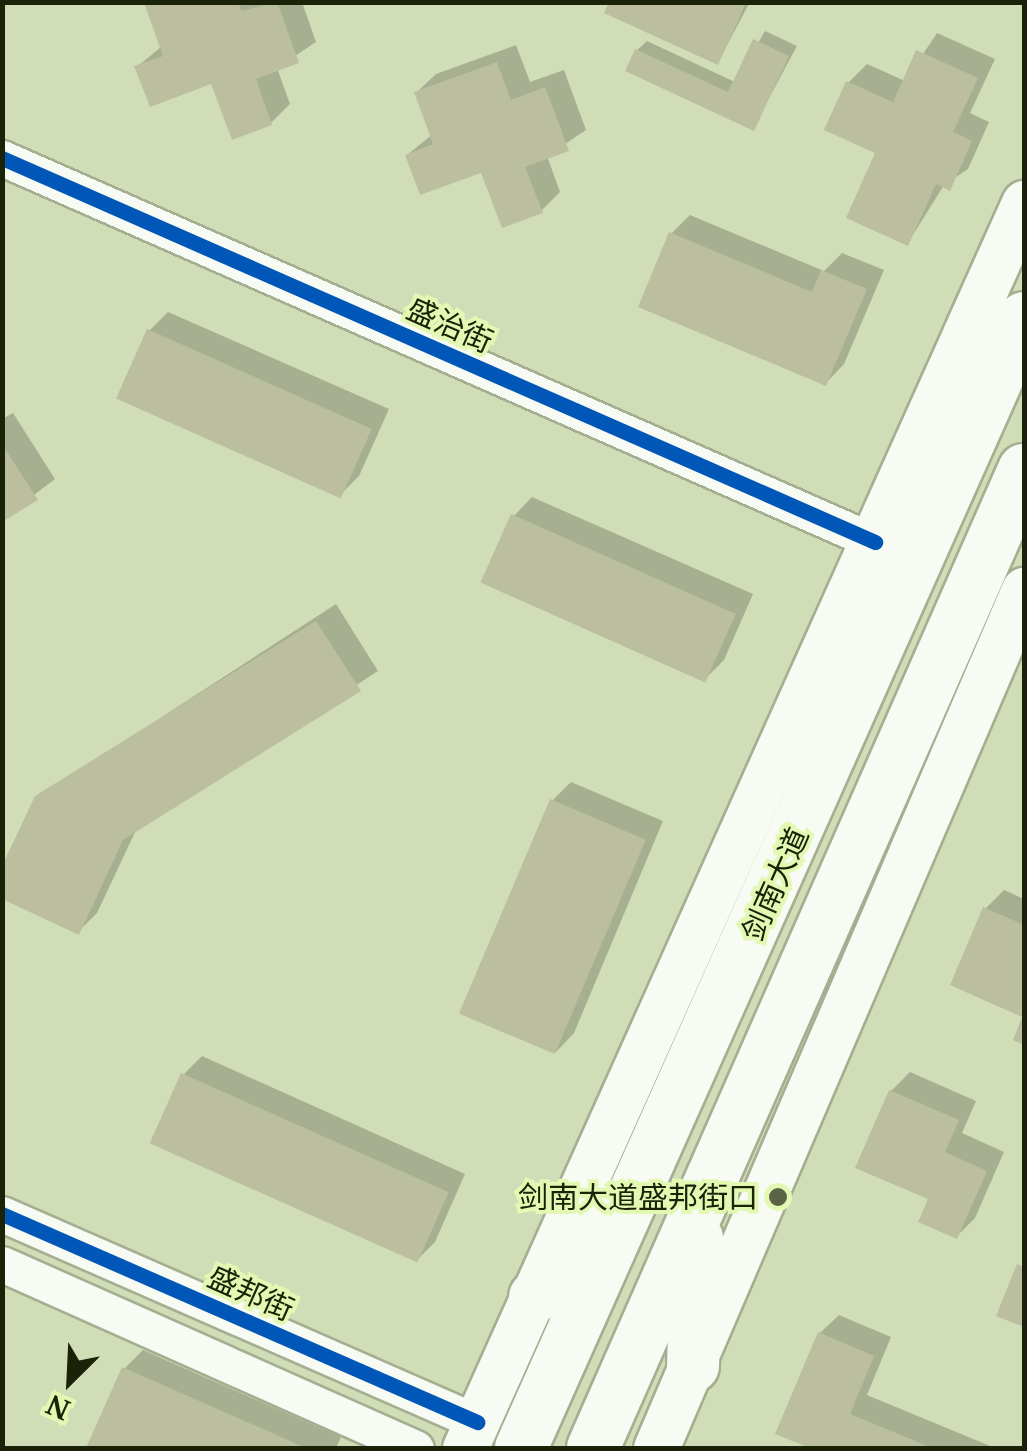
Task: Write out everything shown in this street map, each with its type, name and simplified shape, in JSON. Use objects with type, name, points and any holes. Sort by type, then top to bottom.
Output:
[{"type":"highway","name":"剑南大道","points":[[521,1448],[641,1187],[1024,318]]},
{"type":"highway","name":"剑南大道","points":[[593,1448],[1024,470]]},
{"type":"highway","points":[[535,1298],[641,1187]]},
{"type":"highway","points":[[693,1366],[698,1210]]},
{"type":"main road","points":[[471,1435],[1024,203]]},
{"type":"main road","points":[[656,1448],[1023,595]]},
{"type":"street","name":"盛治街","points":[[2,158],[875,542]]},
{"type":"street","name":"盛邦街","points":[[2,1214],[471,1435]]},
{"type":"street","points":[[2,1264],[416,1448]]},
{"type":"building","points":[[238,2],[241,11],[277,2],[299,63],[256,79],[272,125],[232,140],[211,84],[150,107],[134,66],[163,56],[144,3]]},
{"type":"building","points":[[609,2],[745,5],[718,65],[604,13]]},
{"type":"building","points":[[753,39],[789,56],[754,131],[625,71],[635,49],[728,92]]},
{"type":"building","points":[[916,50],[978,78],[953,132],[972,141],[950,191],[936,184],[908,246],[846,218],[875,153],[824,130],[846,81],[893,102]]},
{"type":"building","points":[[497,62],[511,100],[545,87],[569,151],[525,167],[543,213],[502,228],[481,173],[420,195],[405,155],[433,144],[414,92]]},
{"type":"building","points":[[669,232],[812,292],[821,270],[867,289],[826,386],[638,307]]},
{"type":"building","points":[[147,329],[372,429],[341,498],[116,398]]},
{"type":"building","points":[[2,444],[38,500],[2,522]]},
{"type":"building","points":[[511,514],[736,614],[705,683],[480,583]]},
{"type":"building","points":[[316,621],[361,691],[123,840],[79,935],[2,899],[2,866],[35,796]]},
{"type":"building","points":[[550,799],[646,840],[555,1054],[459,1013]]},
{"type":"building","points":[[983,907],[1024,925],[1024,1045],[1013,1040],[1022,1017],[950,985]]},
{"type":"building","points":[[181,1073],[449,1192],[417,1263],[150,1143]]},
{"type":"building","points":[[889,1090],[959,1120],[945,1152],[987,1171],[957,1239],[918,1222],[928,1199],[855,1168]]},
{"type":"building","points":[[1017,1264],[1024,1267],[1024,1327],[996,1316]]},
{"type":"building","points":[[818,1332],[874,1356],[850,1414],[932,1448],[810,1448],[775,1434]]},
{"type":"building","points":[[122,1367],[306,1448],[86,1448]]},
{"type":"cycle path","points":[[2,158],[875,542]]},
{"type":"cycle path","points":[[2,1214],[477,1422]]},
{"type":"place","name":"剑南大道盛邦街口","points":[[778,1197]]}]
